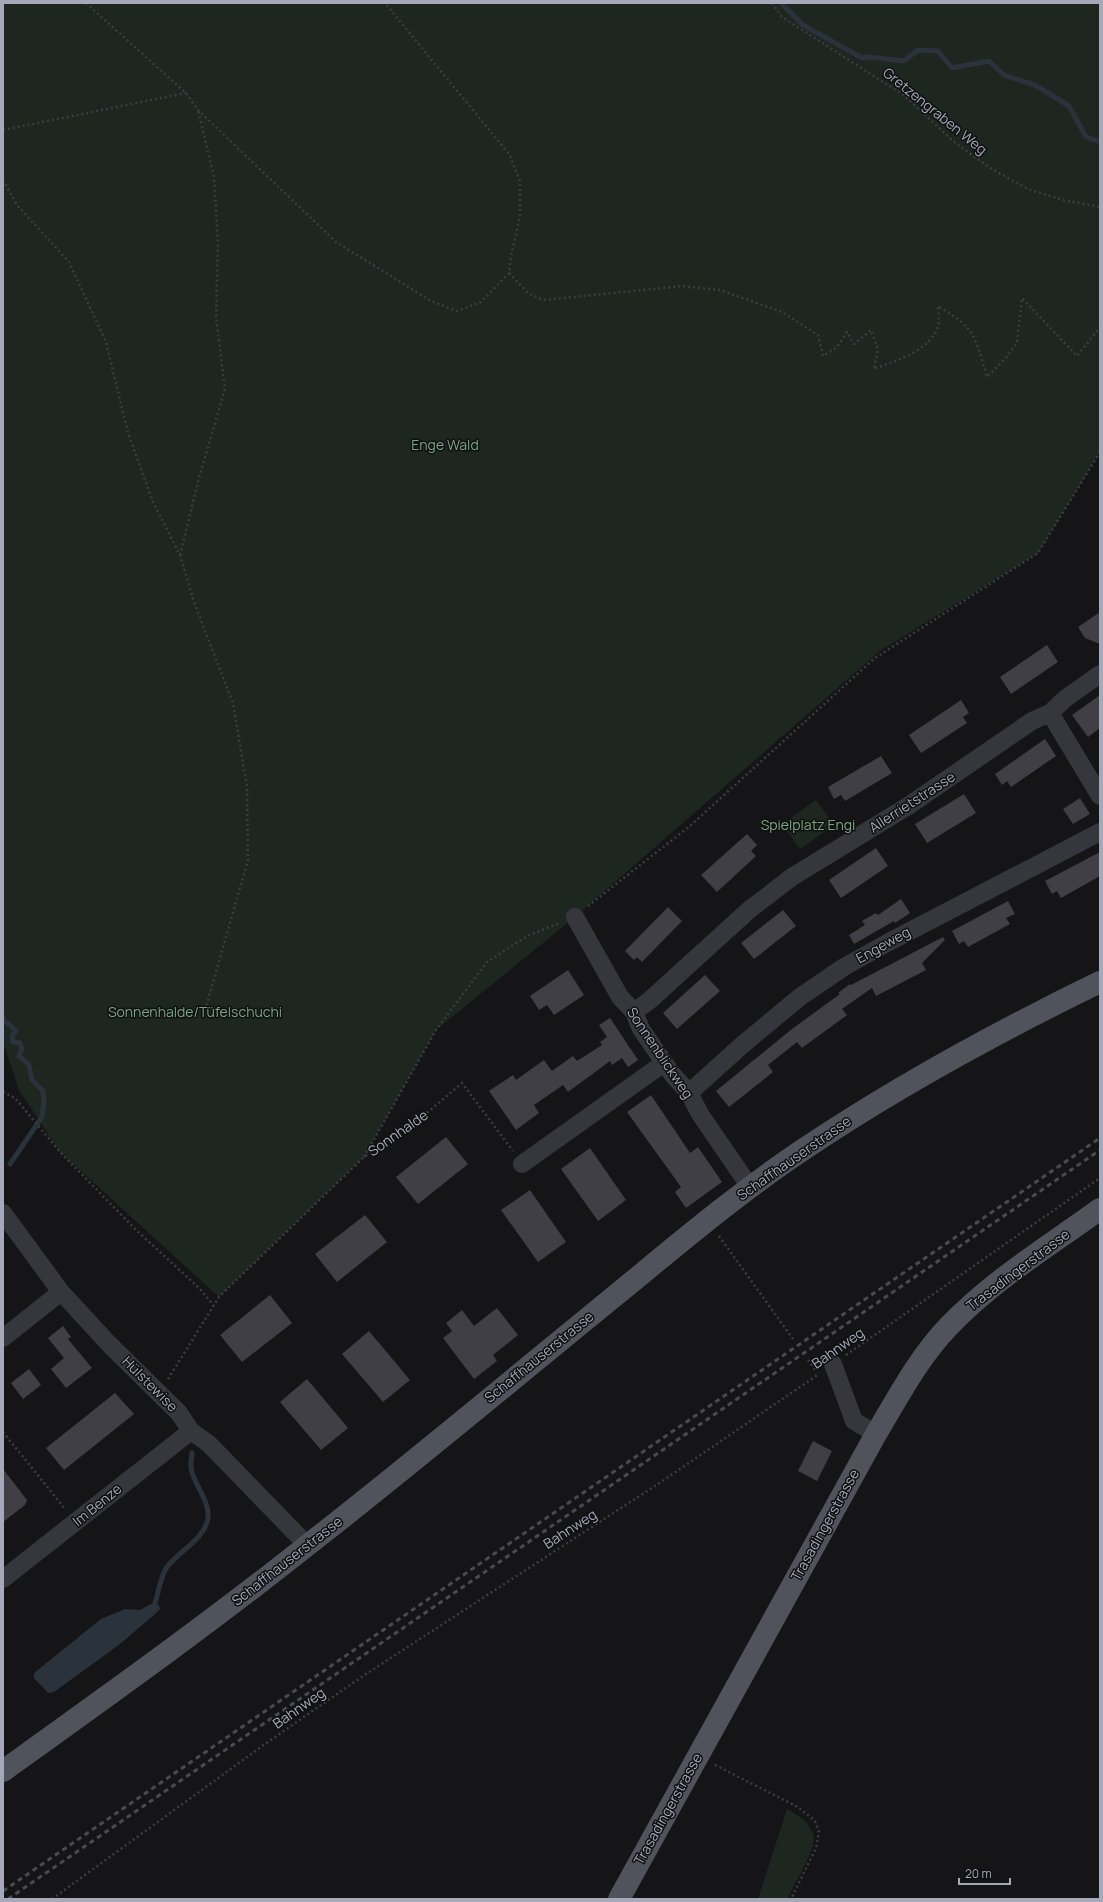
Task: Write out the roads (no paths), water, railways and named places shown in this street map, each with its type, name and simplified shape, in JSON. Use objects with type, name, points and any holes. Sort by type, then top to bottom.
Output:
[{"type":"main road","name":"Schaffhauserstrasse","points":[[3,1771],[127,1682],[308,1546],[707,1220],[801,1150],[888,1094],[1019,1022],[1100,982]]},
{"type":"main road","name":"Trasadingerstrasse","points":[[619,1899],[697,1755],[876,1434],[913,1372],[948,1327],[992,1287],[1100,1209]]},
{"type":"street","name":"Allerrietstrasse","points":[[634,1012],[650,1000],[748,910],[792,877],[908,806],[1032,721],[1050,713],[1066,698],[1100,674]]},
{"type":"street","points":[[1050,713],[1100,796]]},
{"type":"street","name":"Engeweg","points":[[689,1093],[704,1082],[741,1046],[800,997],[844,967],[901,935],[1100,832]]},
{"type":"street","name":"Sonnenblickweg","points":[[575,917],[620,997],[634,1012],[641,1029],[664,1063],[689,1093],[700,1114],[750,1187]]},
{"type":"street","points":[[522,1164],[664,1063]]},
{"type":"street","name":"Hülstewise","points":[[3,1213],[62,1292],[109,1344],[179,1413],[191,1431],[209,1444],[308,1546]]},
{"type":"street","points":[[3,1338],[62,1292]]},
{"type":"street","points":[[833,1364],[854,1422],[876,1434]]},
{"type":"street","name":"Im Benze","points":[[3,1579],[191,1431]]},
{"type":"waterway","points":[[781,3],[803,25],[862,58],[869,57],[904,61],[918,50],[938,51],[952,68],[989,61],[1004,75],[1035,85],[1069,106],[1086,137],[1100,142]]},
{"type":"waterway","points":[[3,1017],[3,1019],[16,1031],[12,1036],[13,1042],[20,1043],[22,1049],[19,1056],[29,1065],[32,1080],[43,1091],[44,1101],[42,1117],[10,1164]]},
{"type":"waterway","points":[[155,1603],[161,1580],[167,1567],[197,1539],[206,1525],[208,1518],[207,1505],[195,1481],[191,1468],[192,1453]]},
{"type":"railway","points":[[3,1891],[1100,1138]]},
{"type":"railway","points":[[8,1899],[1100,1150]]},
{"type":"park label","name":"Enge Wald","points":[[445,445]]},
{"type":"park label","name":"Spielplatz Engi","points":[[808,825]]},
{"type":"park label","name":"Sonnenhalde/Tüfelschuchi","points":[[195,1012]]}]
